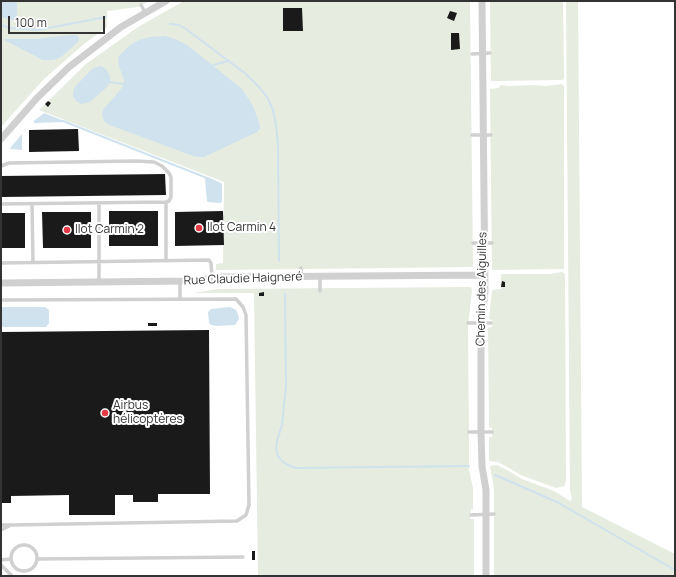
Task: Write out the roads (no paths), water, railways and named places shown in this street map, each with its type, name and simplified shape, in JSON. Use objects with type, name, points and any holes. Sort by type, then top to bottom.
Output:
[{"type":"street","points":[[1,138],[26,109],[69,67],[143,9],[166,1]]},
{"type":"street","name":"Chemin des Aiguilles","points":[[482,1],[482,53],[487,135],[484,243],[485,292],[481,323],[481,432],[482,466],[486,490],[486,576]]},
{"type":"street","name":"Rue Claudie Haigneré","points":[[1,283],[180,282],[212,278],[484,275]]},
{"type":"lane","points":[[472,54],[490,53]]},
{"type":"lane","points":[[472,135],[487,135]]},
{"type":"lane","points":[[1,166],[9,163],[154,162],[167,169],[171,177],[171,199],[166,202],[1,204]]},
{"type":"lane","points":[[166,202],[166,260]]},
{"type":"lane","points":[[99,203],[99,282]]},
{"type":"lane","points":[[32,204],[33,262]]},
{"type":"lane","points":[[473,243],[492,243]]},
{"type":"lane","points":[[1,263],[209,260],[211,263],[212,278]]},
{"type":"lane","points":[[301,268],[301,277]]},
{"type":"lane","points":[[320,277],[320,291]]},
{"type":"lane","points":[[180,282],[180,299]]},
{"type":"lane","points":[[1,300],[236,299],[243,307],[246,315],[249,505],[246,515],[237,521],[1,526]]},
{"type":"lane","points":[[468,323],[492,323]]},
{"type":"lane","points":[[469,432],[492,432]]},
{"type":"lane","points":[[471,515],[494,514]]},
{"type":"lane","points":[[1,530],[11,525]]},
{"type":"lane","points":[[24,545],[32,548],[37,559],[31,570],[22,574],[12,566],[10,559],[13,551],[19,546],[24,545]]},
{"type":"lane","points":[[37,559],[243,558]]},
{"type":"lane","points":[[1,560],[10,559]]},
{"type":"lane","points":[[1,565],[12,576]]},
{"type":"water","points":[[1,1],[17,1],[17,15],[15,19],[12,20],[1,17]]},
{"type":"water","points":[[76,35],[79,38],[79,41],[61,57],[53,60],[43,60],[4,40],[36,39]]},
{"type":"water","points":[[165,36],[187,45],[242,89],[253,106],[260,125],[260,129],[257,132],[204,157],[199,157],[107,124],[104,121],[102,115],[103,110],[124,84],[118,57],[130,45],[139,40],[150,37]]},
{"type":"water","points":[[101,66],[106,69],[110,76],[110,82],[107,87],[90,102],[81,104],[76,101],[73,96],[74,88],[93,68]]},
{"type":"water","points":[[44,113],[64,121],[34,123],[34,121]]},
{"type":"water","points":[[22,134],[22,150],[10,149],[11,147]]},
{"type":"water","points":[[208,177],[222,184],[221,203],[207,202],[205,179]]},
{"type":"water","points":[[45,307],[49,310],[49,323],[46,327],[1,326],[1,308]]},
{"type":"water","points":[[230,307],[236,310],[238,314],[239,319],[235,325],[217,326],[209,323],[208,312],[211,309]]},
{"type":"waterway","points":[[1,25],[11,28],[38,30],[106,17]]},
{"type":"waterway","points":[[170,24],[179,25],[186,29],[246,74],[267,97],[273,110],[278,143],[279,261]]},
{"type":"waterway","points":[[210,66],[228,61]]},
{"type":"waterway","points":[[110,82],[124,84]]},
{"type":"waterway","points":[[63,121],[207,178]]},
{"type":"waterway","points":[[285,294],[286,386],[282,425],[276,449],[278,456],[282,461],[296,468],[469,466]]},
{"type":"waterway","points":[[495,475],[557,502],[675,570]]},
{"type":"place","name":"Ilot Carmin 4","points":[[199,228]]},
{"type":"place","name":"Ilot Carmin 2","points":[[67,230]]},
{"type":"place","name":"Airbus hélicoptères","points":[[105,413]]}]
